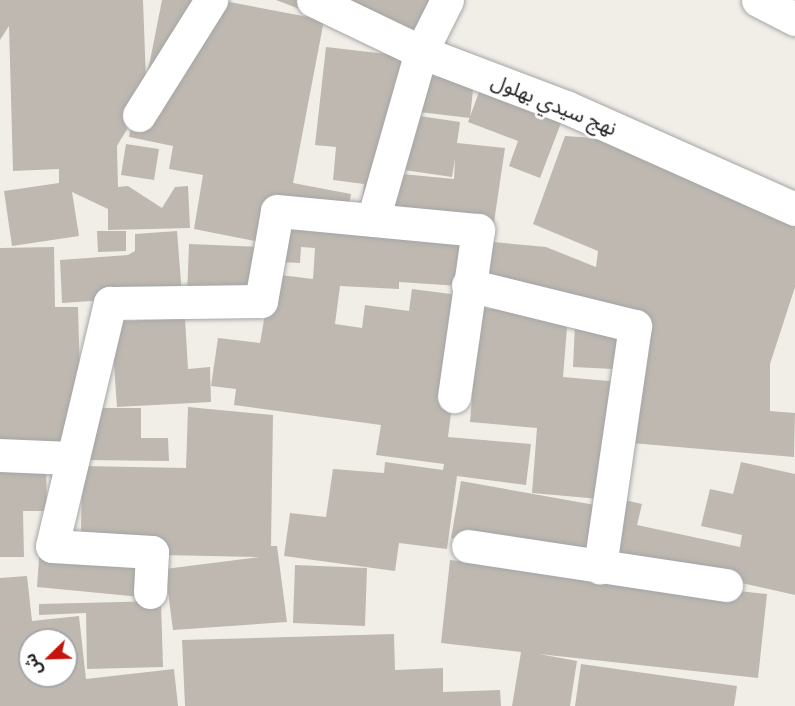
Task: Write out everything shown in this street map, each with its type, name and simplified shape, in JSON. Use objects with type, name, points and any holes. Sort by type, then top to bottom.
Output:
[{"type":"street","points":[[139,115],[211,0]]},
{"type":"street","name":"نهج سيدي بهلول","points":[[313,0],[421,52],[566,107],[795,209]]},
{"type":"street","points":[[373,220],[421,52],[447,0]]},
{"type":"street","points":[[758,0],[795,19]]},
{"type":"street","points":[[150,592],[152,552],[52,546],[110,303],[261,302],[277,211],[478,230],[468,285],[454,396]]},
{"type":"street","points":[[468,285],[635,327],[600,567]]},
{"type":"street","points":[[0,455],[72,458]]},
{"type":"street","points":[[468,546],[726,585]]},
{"type":"building","points":[[0,0],[143,0],[146,81],[162,0],[219,0],[324,20],[293,183],[351,194],[346,221],[277,207],[270,244],[194,229],[203,175],[169,169],[173,146],[129,137],[132,121],[117,146],[118,187],[128,186],[162,208],[175,187],[188,186],[190,228],[108,230],[108,209],[72,192],[79,236],[12,246],[4,191],[59,183],[59,169],[13,171],[9,26],[0,40]]},
{"type":"building","points":[[276,0],[441,0],[420,55]]},
{"type":"building","points":[[326,47],[404,56],[392,173],[454,179],[455,158],[452,177],[397,169],[406,114],[460,122],[457,143],[505,148],[493,229],[361,215],[364,184],[333,180],[336,147],[315,145]]},
{"type":"building","points":[[414,74],[474,81],[470,118],[411,111]]},
{"type":"building","points":[[479,92],[561,123],[540,178],[509,166],[518,141],[468,122]]},
{"type":"building","points":[[565,136],[595,138],[795,220],[795,287],[770,364],[770,411],[795,413],[794,457],[632,443],[645,313],[476,283],[493,242],[546,247],[596,267],[598,251],[533,224]]},
{"type":"building","points":[[126,144],[159,149],[154,180],[121,175]]},
{"type":"building","points":[[279,221],[478,235],[475,287],[399,282],[399,289],[340,286],[335,324],[362,328],[365,305],[409,311],[412,289],[466,296],[448,437],[531,444],[526,485],[457,476],[447,549],[399,543],[395,571],[284,556],[290,513],[326,517],[333,469],[384,473],[385,462],[443,470],[444,464],[376,455],[381,425],[234,405],[236,389],[211,386],[218,338],[260,343],[272,274],[313,279],[315,248],[301,247],[300,263],[277,262]]},
{"type":"building","points":[[97,231],[126,231],[126,251],[98,252]]},
{"type":"building","points":[[177,231],[182,295],[62,303],[60,260],[128,255],[135,251],[135,234]]},
{"type":"building","points":[[189,244],[262,247],[260,299],[187,296]]},
{"type":"building","points":[[54,247],[55,307],[78,307],[82,450],[0,452],[0,248]]},
{"type":"building","points":[[479,308],[568,315],[563,377],[620,382],[611,500],[532,493],[537,428],[470,422]]},
{"type":"building","points":[[185,318],[188,369],[210,367],[211,402],[117,407],[111,322]]},
{"type":"building","points":[[575,323],[635,325],[633,370],[573,367]]},
{"type":"building","points":[[188,407],[273,415],[271,546],[277,546],[287,622],[173,630],[165,569],[260,557],[163,555],[81,534],[82,466],[186,468]]},
{"type":"building","points":[[85,408],[141,408],[141,438],[168,438],[169,461],[85,460]]},
{"type":"building","points":[[741,462],[795,474],[795,595],[603,552],[615,498],[642,504],[637,525],[740,547],[742,535],[701,526],[710,489],[733,494]]},
{"type":"building","points":[[0,464],[46,464],[47,511],[23,511],[24,557],[0,557]]},
{"type":"building","points":[[461,481],[595,505],[585,562],[451,538]]},
{"type":"building","points":[[40,544],[145,553],[141,597],[37,587]]},
{"type":"building","points":[[450,560],[767,594],[758,678],[539,654],[577,661],[570,706],[512,706],[521,652],[441,643]]},
{"type":"building","points":[[295,565],[367,568],[365,626],[293,623]]},
{"type":"building","points":[[27,576],[32,621],[79,616],[86,679],[174,669],[178,706],[0,706],[0,578]]},
{"type":"building","points":[[161,601],[163,667],[87,669],[86,613],[39,615],[39,604]]},
{"type":"building","points":[[394,634],[395,670],[443,668],[443,692],[500,690],[501,706],[185,706],[182,640]]},
{"type":"building","points":[[581,664],[737,686],[734,706],[575,706]]}]
